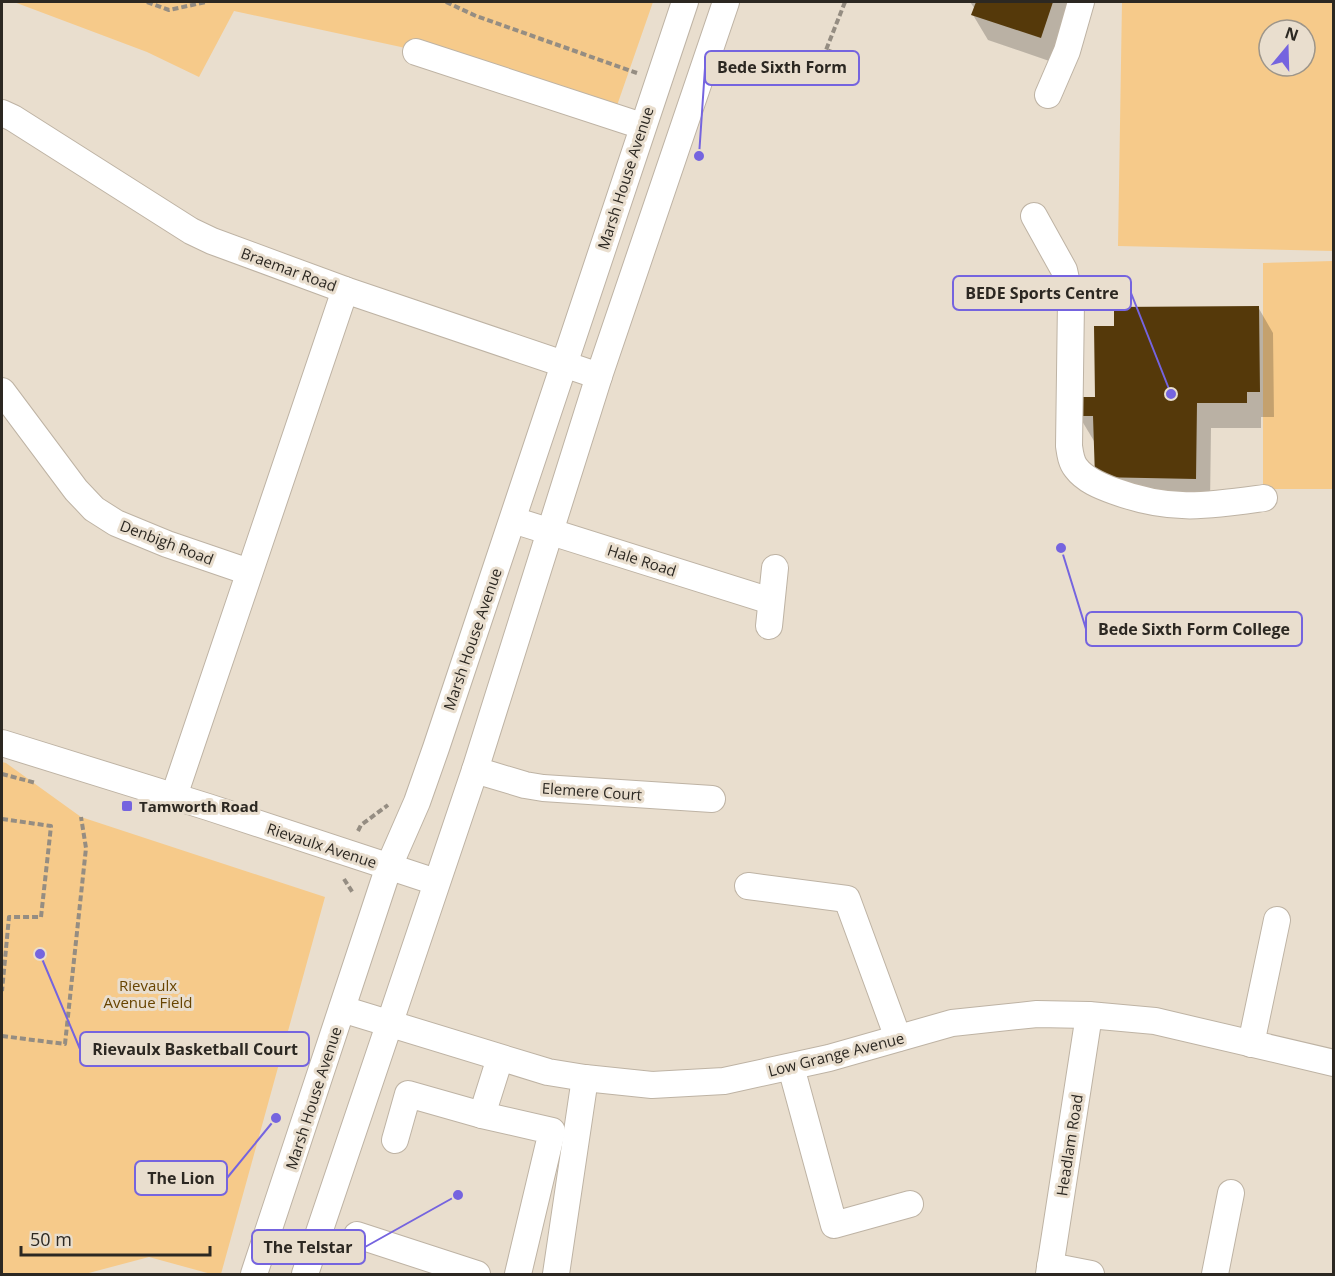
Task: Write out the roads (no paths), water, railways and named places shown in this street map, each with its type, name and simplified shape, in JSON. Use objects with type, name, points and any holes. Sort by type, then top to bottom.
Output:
[{"type":"street","name":"Marsh House Avenue","points":[[254,1275],[389,866],[417,802],[685,2]]},
{"type":"street","points":[[305,1275],[475,770],[599,376],[726,2]]},
{"type":"street","points":[[1048,95],[1068,51],[1081,2]]},
{"type":"street","points":[[416,52],[642,126]]},
{"type":"street","name":"Braemar Road","points":[[2,113],[212,241],[345,290],[599,376]]},
{"type":"street","points":[[1034,216],[1064,270],[1071,301],[1069,446],[1074,466],[1084,477],[1097,485],[1165,505],[1202,506],[1264,498]]},
{"type":"street","points":[[174,796],[345,290]]},
{"type":"street","name":"Denbigh Road","points":[[2,392],[76,490],[94,508],[116,523],[167,544],[249,572]]},
{"type":"street","name":"Hale Road","points":[[513,520],[550,531],[770,614],[775,568]]},
{"type":"street","name":"Rievaulx Avenue","points":[[2,743],[174,796],[436,882]]},
{"type":"street","name":"Elemere Court","points":[[475,770],[543,788],[712,799]]},
{"type":"street","points":[[748,886],[848,899],[898,1038]]},
{"type":"street","points":[[1251,1044],[1277,920]]},
{"type":"street","name":"Low Grange Avenue","points":[[342,1009],[388,1025],[548,1072],[652,1085],[724,1082],[829,1058],[952,1023],[1037,1014],[1089,1015],[1155,1021],[1334,1063]]},
{"type":"street","name":"Headlam Road","points":[[1050,1270],[1089,1015]]},
{"type":"street","points":[[482,1114],[500,1058]]},
{"type":"street","points":[[791,1066],[834,1225],[910,1204]]},
{"type":"street","points":[[556,1275],[585,1078]]},
{"type":"street","points":[[395,1140],[408,1094],[552,1131],[518,1275]]},
{"type":"street","points":[[1215,1275],[1231,1193]]},
{"type":"street","points":[[357,1235],[477,1275]]},
{"type":"street","points":[[1050,1270],[1091,1275]]},
{"type":"place","name":"Bede Sixth Form","points":[[699,156]]},
{"type":"place","name":"BEDE Sports Centre","points":[[1171,394]]},
{"type":"place","name":"Bede Sixth Form College","points":[[1061,548]]},
{"type":"place","name":"Tamworth Road","points":[[127,806]]},
{"type":"place","name":"Rievaulx Basketball Court","points":[[40,954]]},
{"type":"place","name":"The Lion","points":[[276,1118]]},
{"type":"place","name":"The Telstar","points":[[458,1195]]},
{"type":"park label","name":"Rievaulx Avenue Field","points":[[148,994]]}]
